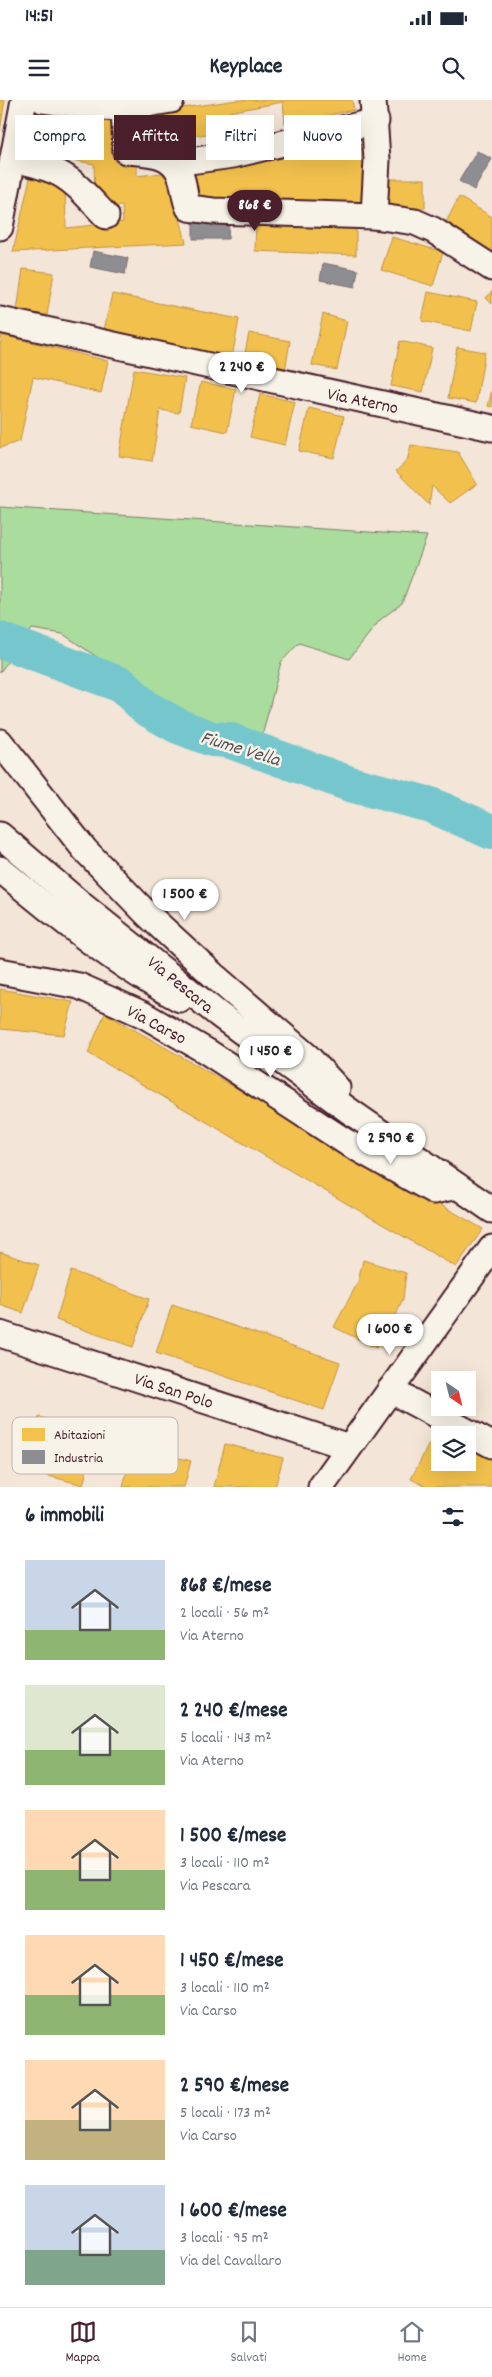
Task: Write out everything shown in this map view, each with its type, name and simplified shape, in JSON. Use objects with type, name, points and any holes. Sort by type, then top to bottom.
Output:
[{"type":"street","points":[[0,227],[24,100]]},
{"type":"street","points":[[43,100],[98,107],[124,108],[171,100]]},
{"type":"street","points":[[124,108],[126,151],[163,156],[175,163],[182,178],[189,208],[213,211],[374,216],[415,222],[433,230],[492,268]]},
{"type":"street","points":[[175,163],[233,155],[375,111],[377,160],[374,216]]},
{"type":"street","points":[[13,159],[42,165],[66,175],[106,216]]},
{"type":"street","name":"Via Aterno","points":[[0,320],[492,428]]},
{"type":"street","points":[[0,742],[85,850],[147,914],[213,975],[308,1056],[335,1086],[348,1110]]},
{"type":"street","name":"Via Pescara","points":[[0,835],[78,902],[218,1014],[348,1110],[492,1210]]},
{"type":"street","points":[[0,869],[79,932],[150,982],[183,1001],[218,1014]]},
{"type":"street","name":"Via Carso","points":[[0,971],[79,986],[144,1015],[206,1051],[346,1142],[434,1192],[457,1186]]},
{"type":"street","points":[[321,1487],[492,1248]]},
{"type":"street","name":"Via San Polo","points":[[0,1334],[349,1447]]},
{"type":"street","points":[[390,1390],[492,1445]]},
{"type":"green space","points":[[0,507],[427,536],[402,603],[380,620],[349,659],[299,643],[281,662],[260,744],[215,727],[188,721],[151,702],[113,673],[97,657],[63,634],[32,629],[0,672]]},
{"type":"building: Abitazioni","points":[[0,100],[5,100],[0,131]]},
{"type":"building: Abitazioni","points":[[237,100],[352,100],[354,110],[329,115],[284,115],[283,102],[229,112],[229,115],[206,115],[206,134],[196,135],[196,115],[136,115]]},
{"type":"building: Abitazioni","points":[[43,111],[85,115],[42,115]]},
{"type":"building: Abitazioni","points":[[104,117],[114,118],[115,162],[137,165],[137,176],[169,172],[186,243],[13,252],[32,169],[65,186],[66,228],[123,222],[122,206],[111,207],[95,197],[94,164],[71,160],[104,160]]},
{"type":"building: Abitazioni","points":[[366,133],[366,204],[197,199],[192,172],[246,160],[274,160],[274,154],[284,151],[284,160],[361,160],[361,134]]},
{"type":"building: Abitazioni","points":[[387,179],[425,179],[425,208],[387,208]]},
{"type":"building: Abitazioni","points":[[459,197],[492,217],[492,252],[446,222]]},
{"type":"building: Abitazioni","points":[[256,221],[356,226],[356,255],[255,251]]},
{"type":"building: Abitazioni","points":[[392,237],[443,252],[433,286],[381,270]]},
{"type":"building: Abitazioni","points":[[23,269],[54,273],[47,315],[17,311]]},
{"type":"building: Abitazioni","points":[[492,291],[492,304],[486,298]]},
{"type":"building: Abitazioni","points":[[428,292],[477,302],[471,331],[422,321]]},
{"type":"building: Abitazioni","points":[[112,294],[239,319],[232,358],[104,330]]},
{"type":"building: Abitazioni","points":[[323,314],[347,321],[337,370],[312,365]]},
{"type":"building: Abitazioni","points":[[249,333],[290,341],[285,371],[243,363]]},
{"type":"building: Abitazioni","points":[[2,335],[108,361],[101,393],[33,377],[20,441],[0,448],[0,346]]},
{"type":"building: Abitazioni","points":[[400,341],[432,348],[423,392],[391,386]]},
{"type":"building: Abitazioni","points":[[457,347],[485,352],[476,403],[448,398]]},
{"type":"building: Abitazioni","points":[[134,369],[185,378],[179,413],[160,410],[152,461],[119,456]]},
{"type":"building: Abitazioni","points":[[201,382],[236,389],[227,432],[191,424]]},
{"type":"building: Abitazioni","points":[[492,390],[492,407],[488,406]]},
{"type":"building: Abitazioni","points":[[260,394],[295,402],[285,445],[250,437]]},
{"type":"building: Abitazioni","points":[[309,408],[344,416],[334,458],[299,451]]},
{"type":"building: Abitazioni","points":[[411,445],[458,452],[477,484],[450,503],[432,486],[429,505],[396,471],[407,461]]},
{"type":"building: Abitazioni","points":[[0,989],[73,1002],[64,1035],[0,1029]]},
{"type":"building: Abitazioni","points":[[105,1013],[483,1229],[456,1267],[88,1053]]},
{"type":"building: Abitazioni","points":[[0,1252],[39,1265],[23,1313],[0,1305]]},
{"type":"building: Abitazioni","points":[[363,1260],[406,1273],[403,1299],[392,1324],[376,1348],[334,1327],[358,1282]]},
{"type":"building: Abitazioni","points":[[71,1271],[149,1299],[133,1347],[56,1320]]},
{"type":"building: Abitazioni","points":[[172,1305],[340,1362],[324,1410],[156,1353]]},
{"type":"building: Abitazioni","points":[[431,1440],[431,1471],[476,1471],[476,1450],[492,1459],[492,1487],[427,1487],[411,1479]]},
{"type":"building: Abitazioni","points":[[225,1444],[283,1458],[275,1487],[214,1487]]},
{"type":"building: Abitazioni","points":[[178,1458],[191,1461],[184,1487],[123,1487],[126,1474],[178,1474]]},
{"type":"building: Abitazioni","points":[[41,1474],[86,1474],[83,1485]]},
{"type":"building: Industria","points":[[477,151],[492,159],[474,190],[459,181]]},
{"type":"building: Industria","points":[[193,222],[229,223],[228,239],[193,239]]},
{"type":"building: Industria","points":[[93,251],[128,258],[125,274],[90,267]]},
{"type":"building: Industria","points":[[323,263],[358,270],[355,287],[320,280]]},
{"type":"waterway","name":"Fiume Vella","points":[[0,640],[122,685],[146,708],[178,726],[212,739],[228,740],[350,784],[431,805],[492,832]]}]
